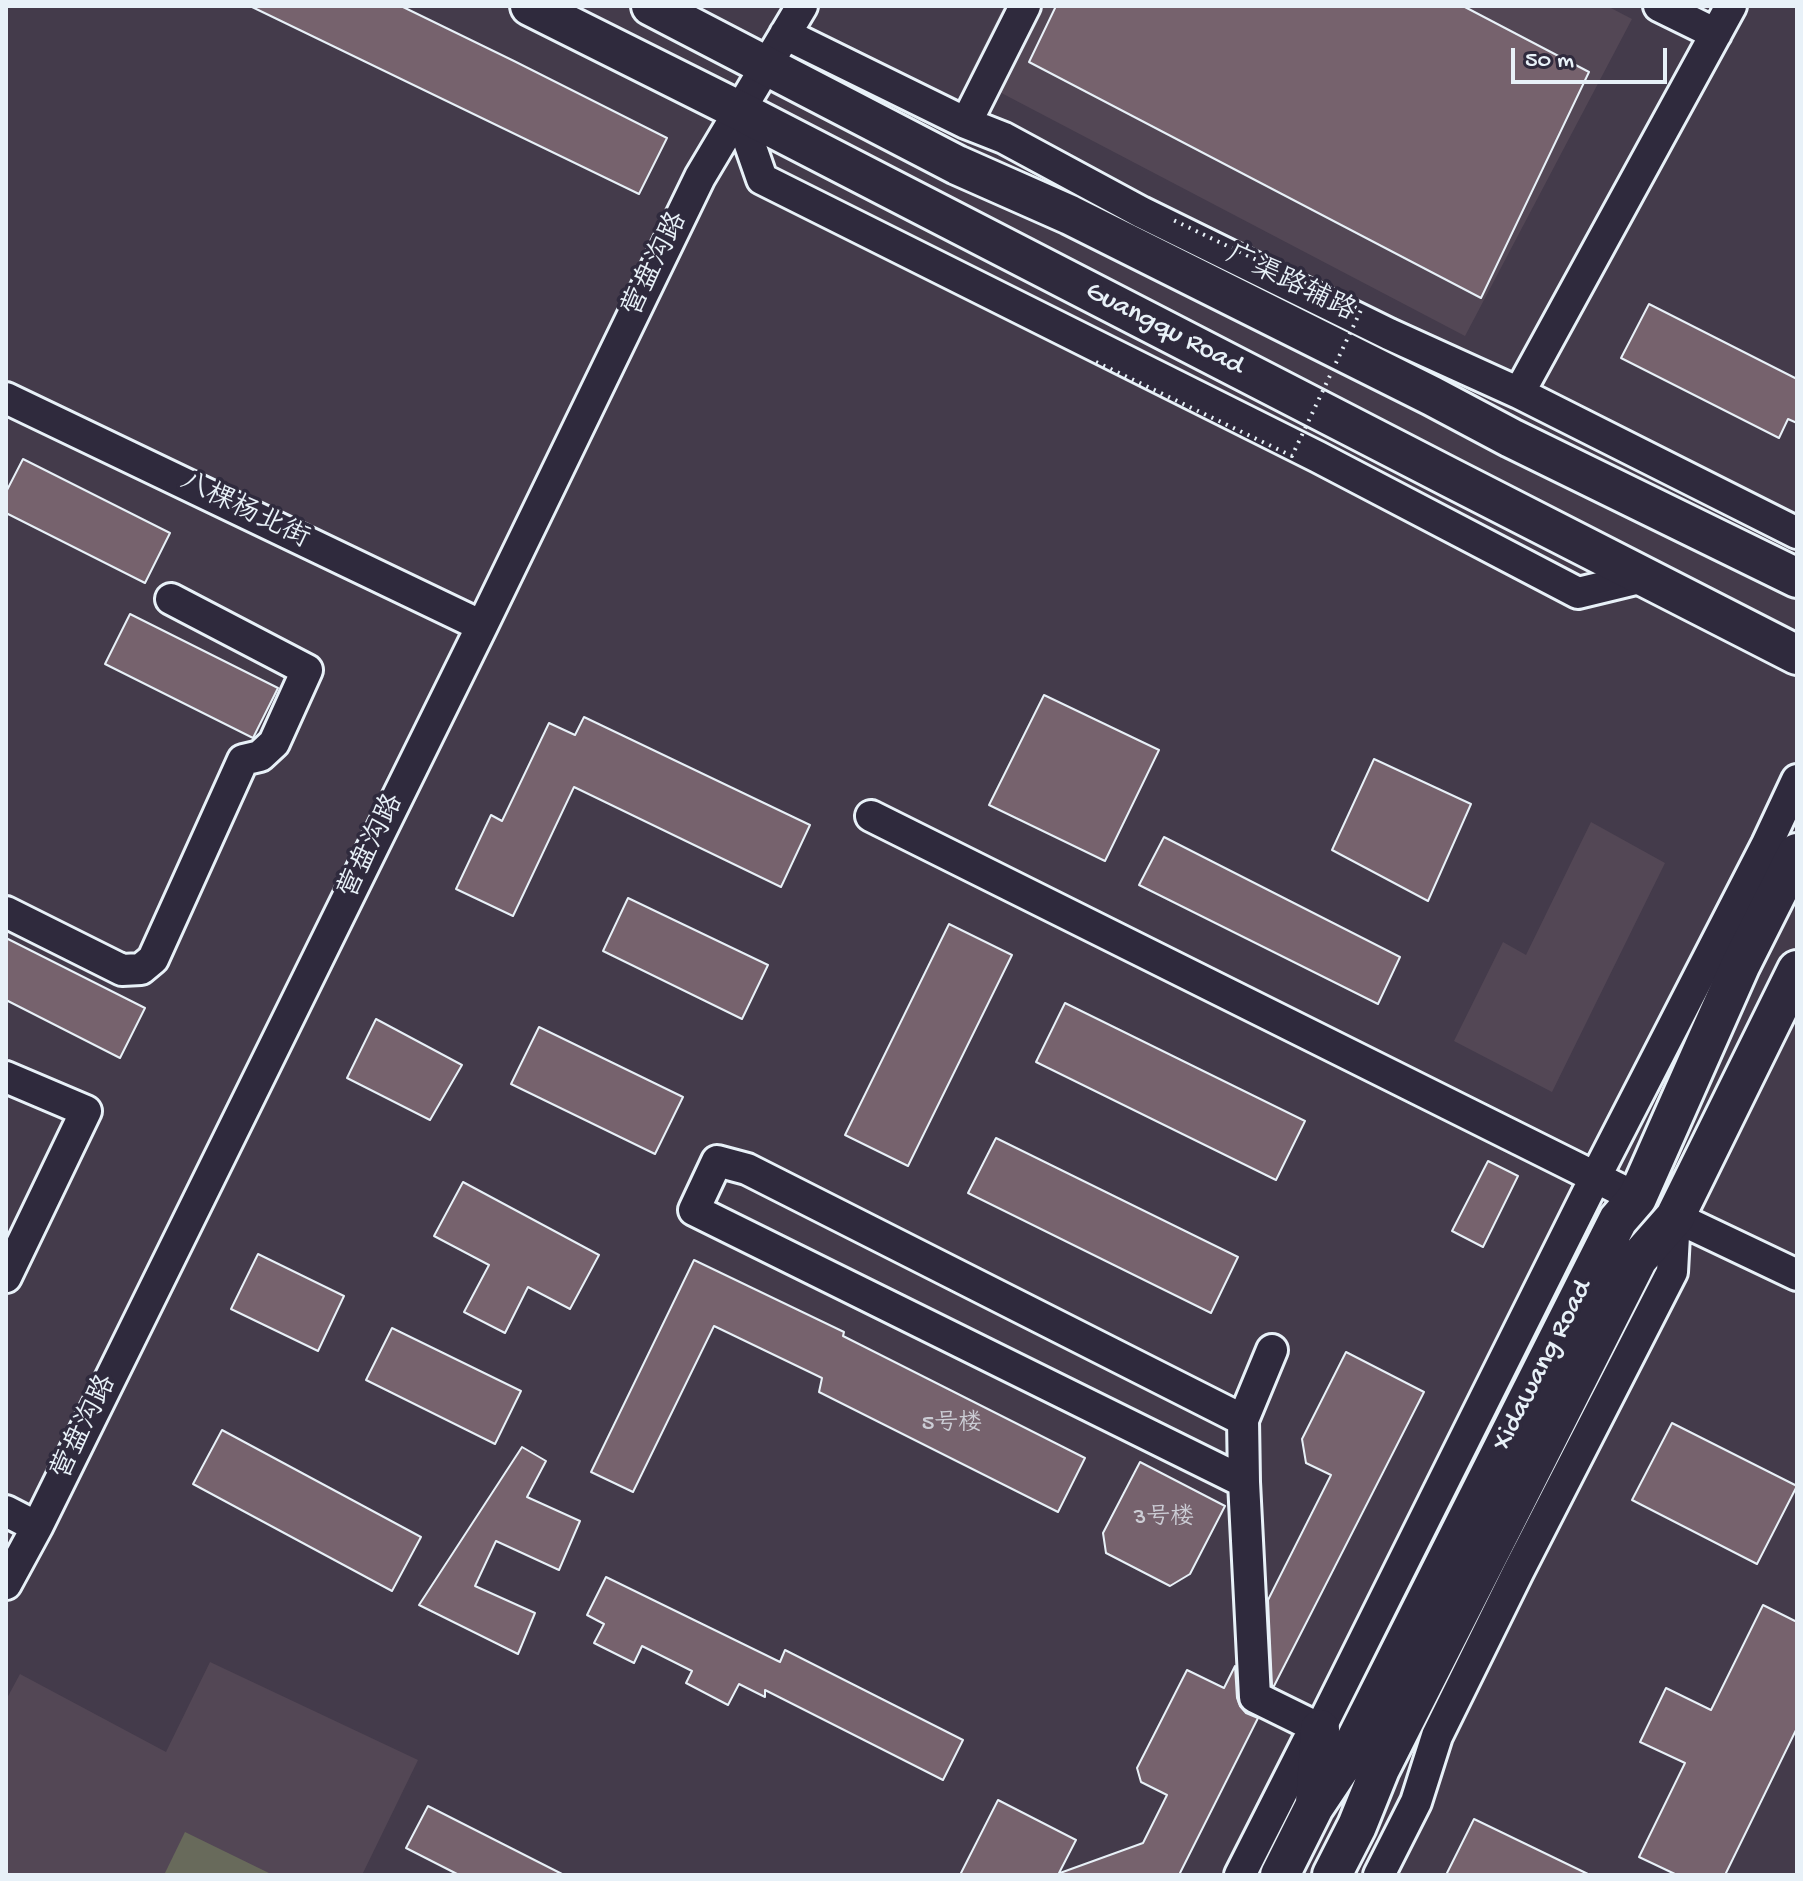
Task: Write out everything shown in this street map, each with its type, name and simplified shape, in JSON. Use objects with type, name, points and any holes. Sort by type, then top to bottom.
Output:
[{"type":"main road","name":"Guangqu Road","points":[[530,6],[1797,655]]},
{"type":"main road","points":[[651,6],[776,50],[957,165],[1070,215],[1511,438],[1797,578]]},
{"type":"main road","name":"Xidawang Road","points":[[1280,1875],[1314,1807],[1346,1759],[1618,1220],[1637,1198],[1740,966],[1797,853]]},
{"type":"main road","name":"Xidawang Road","points":[[1332,1875],[1387,1755],[1638,1259],[1675,1217],[1797,970]]},
{"type":"main road","points":[[1314,1807],[1320,1729]]},
{"type":"street","name":"营盘沟路","points":[[6,1584],[482,626],[700,177],[802,6]]},
{"type":"street","points":[[966,123],[1025,6]]},
{"type":"street","points":[[1659,6],[1716,34]]},
{"type":"street","points":[[1519,393],[1731,6]]},
{"type":"street","name":"广渠路辅路","points":[[776,50],[1004,138],[1141,212],[1375,327],[1519,393],[1797,533]]},
{"type":"street","points":[[738,110],[762,179],[1318,457],[1578,593],[1644,577]]},
{"type":"street","name":"八棵杨北街","points":[[6,398],[482,626]]},
{"type":"street","points":[[1576,423],[1620,465],[1671,493],[1706,533]]},
{"type":"street","points":[[6,912],[122,970],[141,969],[153,959],[243,760],[260,756],[274,743],[307,670],[171,599]]},
{"type":"street","points":[[1240,1875],[1307,1743],[1320,1729],[1797,780]]},
{"type":"street","points":[[871,816],[1637,1198]]},
{"type":"street","points":[[6,1077],[86,1111],[6,1277]]},
{"type":"street","points":[[1243,1420],[747,1169],[717,1161],[694,1210],[1244,1482]]},
{"type":"street","points":[[1379,1875],[1416,1802],[1437,1736],[1672,1272],[1675,1217],[1797,1275]]},
{"type":"street","points":[[1272,1350],[1243,1420],[1255,1697],[1320,1729]]},
{"type":"street","points":[[6,1511],[37,1527]]},
{"type":"path","points":[[1096,362],[1292,456],[1361,310],[1169,218]]},
{"type":"shaded area","points":[[1004,6],[1607,6],[1632,19],[1465,336],[969,76]]},
{"type":"shaded area","points":[[1591,822],[1665,863],[1552,1092],[1454,1041],[1503,942],[1526,955]]},
{"type":"shaded area","points":[[210,1662],[418,1760],[362,1875],[6,1875],[6,1700],[20,1674],[166,1752]]},
{"type":"green space","points":[[185,1832],[273,1875],[164,1875]]},
{"type":"building","points":[[250,6],[401,6],[667,138],[639,194]]},
{"type":"building","points":[[1056,6],[1463,6],[1589,72],[1481,298],[1029,62]]},
{"type":"building","points":[[1649,304],[1797,379],[1797,423],[1788,419],[1779,438],[1621,358]]},
{"type":"building","points":[[23,459],[170,533],[145,583],[6,513],[6,492]]},
{"type":"building","points":[[130,614],[278,688],[253,738],[105,664]]},
{"type":"building","points":[[1044,695],[1159,750],[1105,861],[989,805]]},
{"type":"building","points":[[584,717],[810,825],[781,887],[574,787],[513,916],[456,889],[491,815],[502,821],[549,723],[575,735]]},
{"type":"building","points":[[1374,759],[1471,804],[1428,901],[1332,850]]},
{"type":"building","points":[[1164,837],[1400,957],[1378,1004],[1139,885]]},
{"type":"building","points":[[628,898],[768,965],[742,1019],[603,951]]},
{"type":"building","points":[[949,924],[1012,955],[908,1166],[845,1135]]},
{"type":"building","points":[[6,938],[145,1008],[120,1058],[6,1000]]},
{"type":"building","points":[[1065,1003],[1305,1121],[1276,1180],[1036,1062]]},
{"type":"building","points":[[376,1019],[462,1065],[430,1120],[347,1078]]},
{"type":"building","points":[[539,1027],[683,1097],[655,1154],[511,1084]]},
{"type":"building","points":[[996,1138],[1238,1257],[1211,1313],[968,1193]]},
{"type":"building","points":[[1488,1161],[1518,1176],[1483,1247],[1452,1231]]},
{"type":"building","points":[[463,1182],[599,1255],[570,1309],[528,1287],[505,1333],[464,1312],[489,1265],[434,1236]]},
{"type":"building","points":[[258,1254],[344,1296],[318,1351],[231,1309]]},
{"type":"building","points":[[694,1260],[844,1332],[843,1336],[1085,1458],[1058,1512],[819,1392],[822,1378],[714,1326],[633,1492],[591,1472]]},
{"type":"building","points":[[392,1328],[521,1391],[495,1444],[366,1380]]},
{"type":"building","points":[[1346,1352],[1424,1392],[1272,1686],[1268,1600],[1331,1475],[1306,1463],[1302,1439]]},
{"type":"building","points":[[1672,1423],[1797,1486],[1757,1564],[1632,1500]]},
{"type":"building","points":[[222,1430],[421,1537],[392,1591],[193,1484]]},
{"type":"building","points":[[522,1447],[546,1461],[527,1497],[580,1521],[559,1570],[496,1541],[475,1586],[535,1613],[518,1654],[419,1605]]},
{"type":"building","points":[[1140,1462],[1225,1506],[1190,1574],[1170,1586],[1106,1553],[1103,1533]]},
{"type":"building","points":[[606,1577],[780,1662],[785,1650],[963,1740],[943,1780],[765,1690],[765,1697],[739,1684],[728,1705],[686,1683],[692,1671],[642,1646],[634,1663],[594,1643],[604,1624],[587,1615]]},
{"type":"building","points":[[1763,1605],[1797,1622],[1797,1728],[1725,1875],[1677,1875],[1639,1857],[1685,1763],[1640,1742],[1666,1688],[1711,1710]]},
{"type":"building","points":[[1235,1666],[1240,1706],[1246,1713],[1258,1718],[1179,1875],[1061,1875],[1143,1843],[1167,1795],[1141,1782],[1137,1768],[1187,1670],[1224,1688]]},
{"type":"building","points":[[998,1800],[1076,1840],[1058,1875],[960,1875]]},
{"type":"building","points":[[428,1806],[564,1875],[459,1875],[406,1848]]},
{"type":"building","points":[[1474,1819],[1590,1875],[1446,1875]]}]
